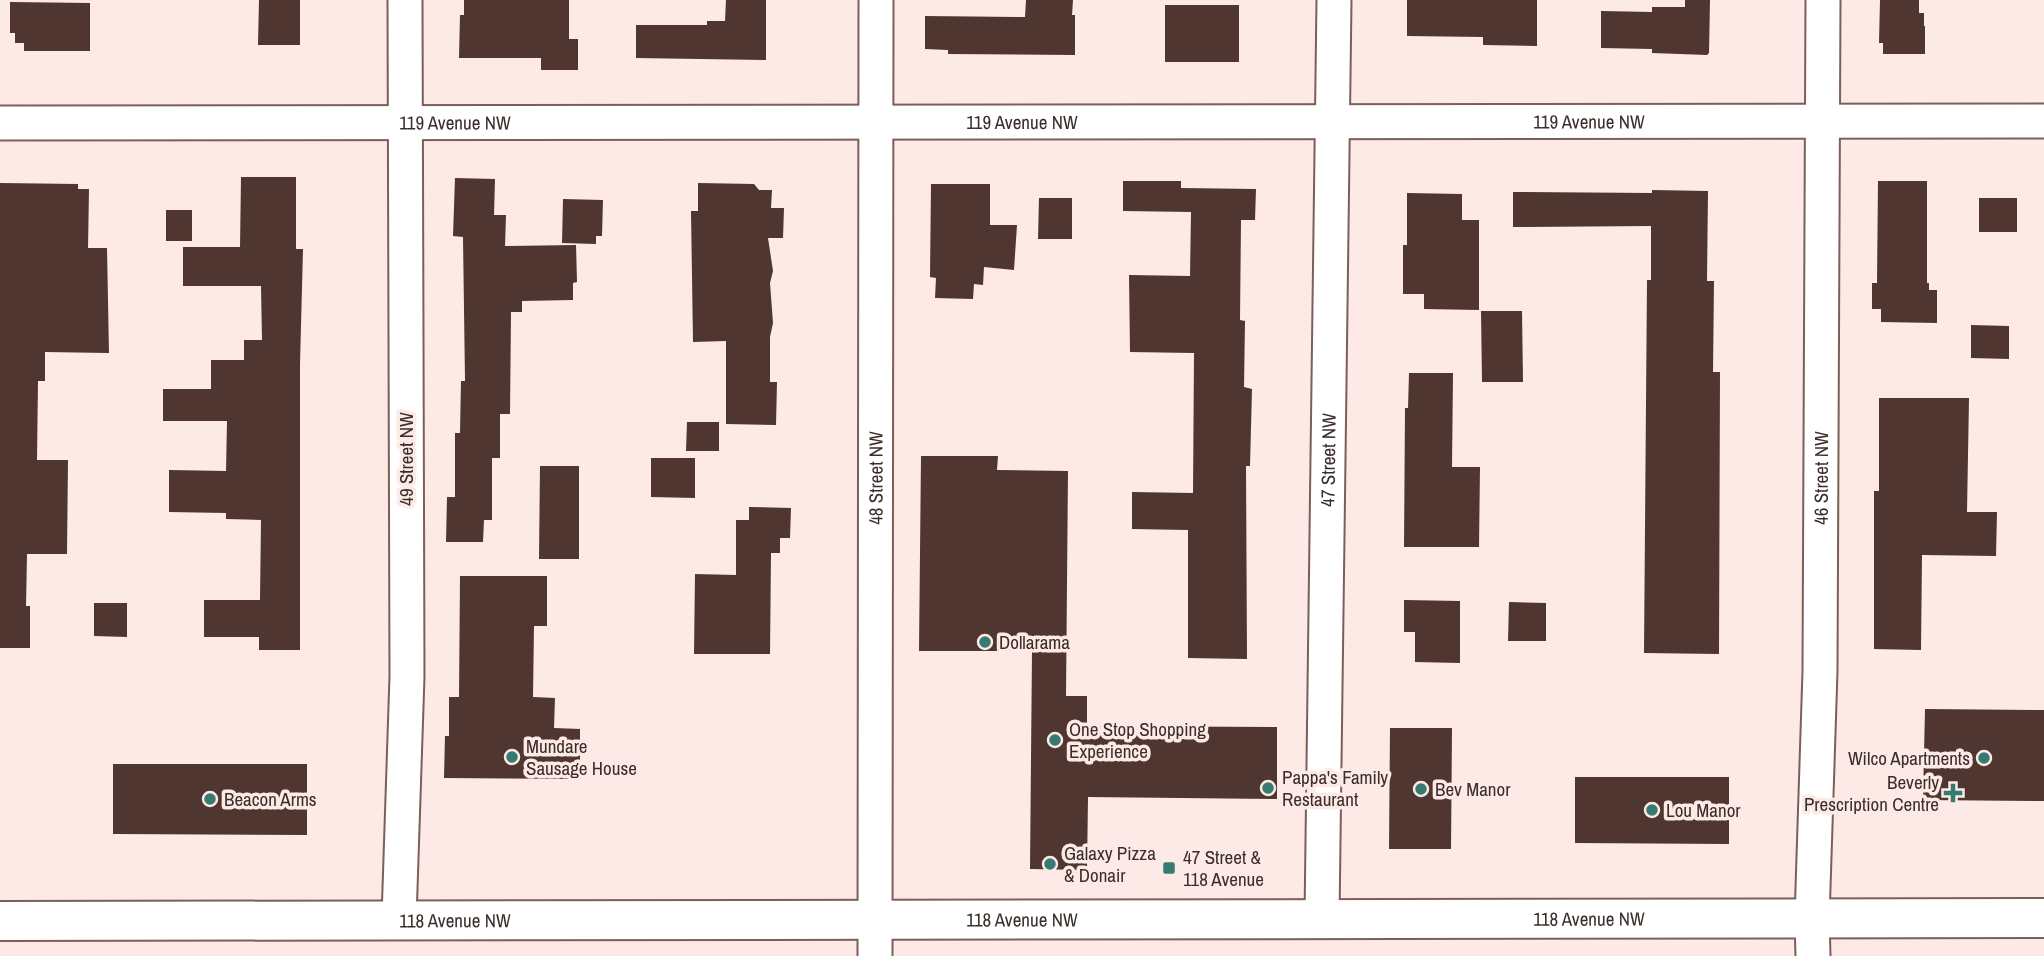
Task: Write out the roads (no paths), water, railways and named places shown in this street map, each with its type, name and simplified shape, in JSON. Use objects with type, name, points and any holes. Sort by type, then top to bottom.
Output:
[{"type":"main road","name":"118 Avenue NW","points":[[0,921],[399,919],[875,937],[1322,918],[2044,918]]},
{"type":"street","name":"49 Street NW","points":[[399,919],[407,676],[405,0]]},
{"type":"street","name":"48 Street NW","points":[[875,937],[877,0]]},
{"type":"street","name":"47 Street NW","points":[[1322,918],[1334,0]]},
{"type":"street","name":"46 Street NW","points":[[1813,956],[1820,671],[1823,0]]},
{"type":"street","name":"119 Avenue NW","points":[[0,123],[2044,121]]},
{"type":"place","name":"Dollarama","points":[[985,642]]},
{"type":"place","name":"One Stop Shopping Experience","points":[[1055,740]]},
{"type":"place","name":"Mundare Sausage House","points":[[512,757]]},
{"type":"place","name":"Wilco Apartments","points":[[1984,758]]},
{"type":"place","name":"Pappa's Family Restaurant","points":[[1268,788]]},
{"type":"place","name":"Bev Manor","points":[[1421,789]]},
{"type":"place","name":"Beverly Prescription Centre","points":[[1953,793]]},
{"type":"place","name":"Beacon Arms","points":[[210,799]]},
{"type":"place","name":"Lou Manor","points":[[1652,810]]},
{"type":"place","name":"Galaxy Pizza & Donair","points":[[1050,864]]},
{"type":"place","name":"47 Street & 118 Avenue","points":[[1169,868]]}]
